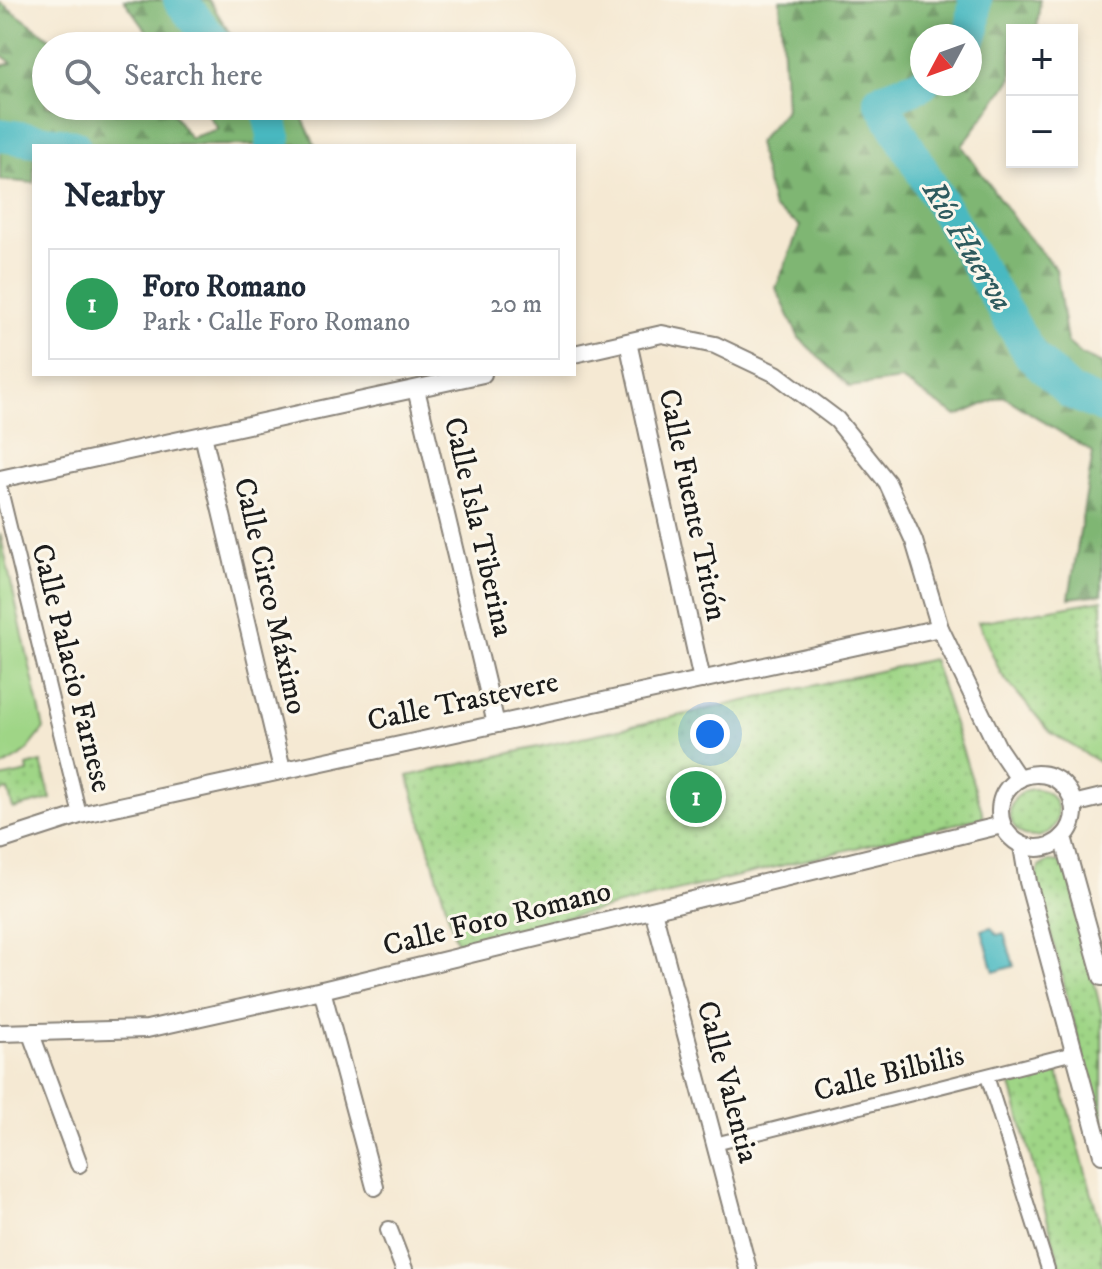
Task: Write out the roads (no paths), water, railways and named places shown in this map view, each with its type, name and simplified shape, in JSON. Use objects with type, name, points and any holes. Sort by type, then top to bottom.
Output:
[{"type":"street","points":[[576,354],[662,334],[715,345],[776,374],[837,420],[887,482],[914,541],[940,628],[998,748],[1019,779]]},
{"type":"street","name":"Calle Fuente Tritón","points":[[628,342],[702,680]]},
{"type":"street","points":[[0,479],[474,376]]},
{"type":"street","name":"Calle Isla Tiberina","points":[[416,389],[496,724]]},
{"type":"street","name":"Calle Circo Máximo","points":[[203,435],[282,769]]},
{"type":"street","name":"Calle Palacio Farnese","points":[[0,486],[80,815]]},
{"type":"street","name":"Calle Trastevere","points":[[0,841],[80,815],[282,769],[940,628]]},
{"type":"street","points":[[1041,774],[1052,778],[1069,793],[1073,804],[1070,828],[1063,837],[1044,848],[1022,846],[1007,834],[1002,825],[1000,804],[1010,785],[1019,779],[1041,774]]},
{"type":"street","points":[[1073,804],[1102,797]]},
{"type":"street","name":"Calle Foro Romano","points":[[0,1033],[147,1029],[322,990],[1002,825]]},
{"type":"street","points":[[1063,837],[1102,977]]},
{"type":"street","points":[[1022,846],[1028,882],[1102,1155]]},
{"type":"street","name":"Calle Valentia","points":[[653,910],[748,1269]]},
{"type":"street","points":[[322,990],[375,1187]]},
{"type":"street","points":[[31,1034],[79,1164]]},
{"type":"street","name":"Calle Bilbilis","points":[[715,1144],[1074,1053]]},
{"type":"street","points":[[987,1076],[1048,1269]]},
{"type":"street","points":[[389,1230],[404,1269]]},
{"type":"water","points":[[991,927],[997,935],[1004,933],[1014,966],[994,972],[982,930]]},
{"type":"waterway","name":"Río Huerva","points":[[180,0],[206,32]]},
{"type":"waterway","name":"Río Huerva","points":[[973,24],[975,0]]},
{"type":"waterway","name":"Río Huerva","points":[[910,89],[880,100],[1031,355],[1070,392],[1102,406]]},
{"type":"waterway","name":"Río Huerva","points":[[270,120],[275,139],[273,144]]},
{"type":"waterway","name":"Río Huerva","points":[[0,135],[61,144]]},
{"type":"place","name":"Foro Romano","points":[[696,797]]}]
